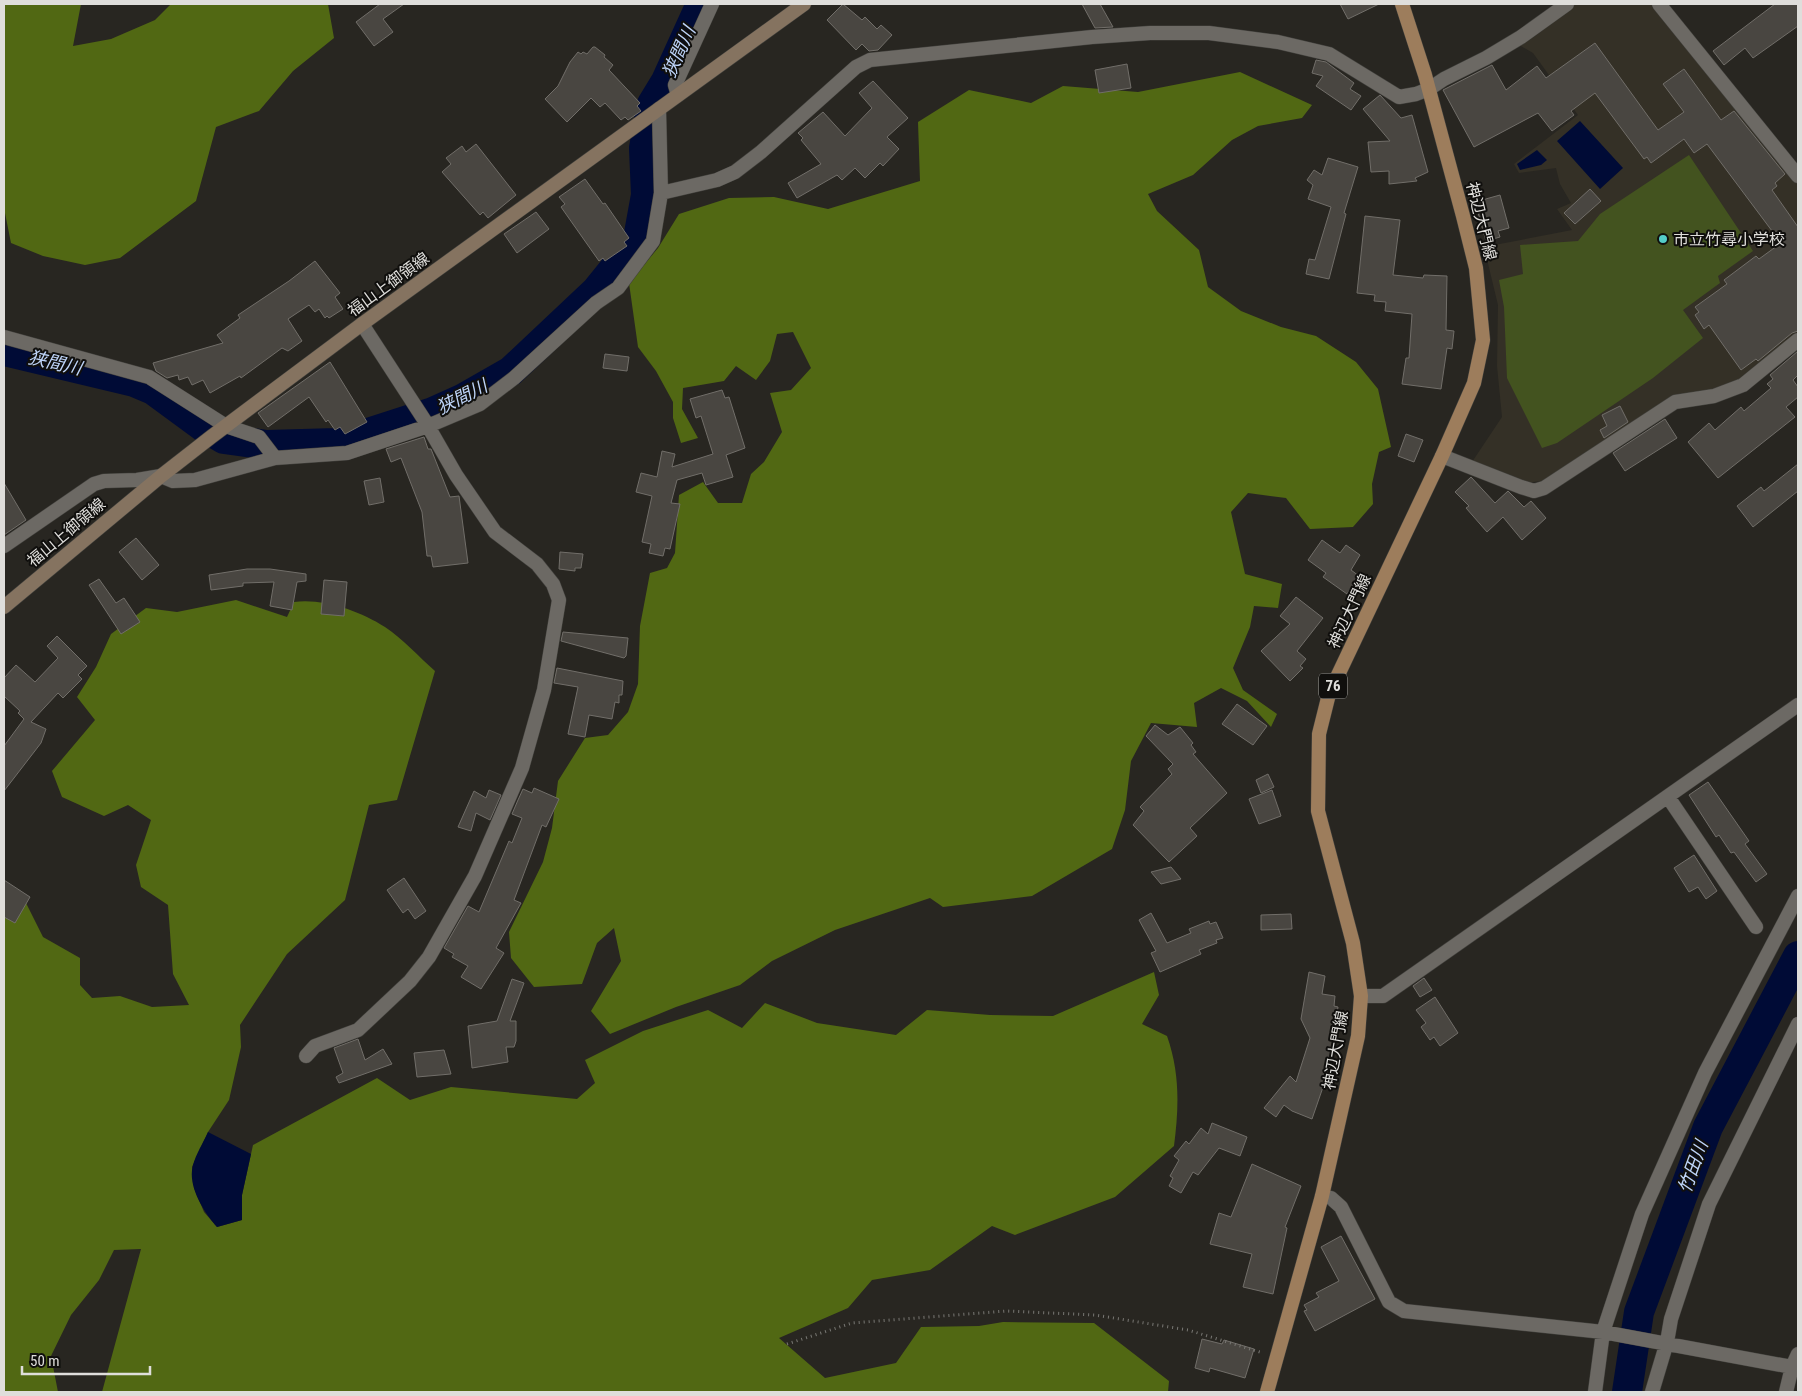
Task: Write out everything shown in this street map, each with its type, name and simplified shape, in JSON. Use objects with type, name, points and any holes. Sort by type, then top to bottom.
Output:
[{"type":"main road","name":"福山上御領線","points":[[4,607],[161,476],[219,431],[362,324],[804,4]]},
{"type":"main road","name":"神辺大門線","points":[[1267,1392],[1322,1196],[1358,1036],[1361,996],[1353,943],[1318,811],[1319,734],[1329,694],[1442,456],[1474,383],[1483,340],[1476,268],[1429,89],[1402,4]]},
{"type":"street","points":[[678,95],[676,85],[712,4]]},
{"type":"street","points":[[661,194],[717,180],[735,172],[761,152],[856,67],[870,60],[1092,37],[1150,33],[1209,33],[1278,42],[1329,54],[1399,97],[1429,89],[1444,79],[1486,58],[1521,37],[1567,4]]},
{"type":"street","points":[[1659,4],[1798,176]]},
{"type":"street","points":[[4,546],[94,484],[104,481],[137,480],[161,476],[173,481],[195,480],[275,458],[347,453],[424,419],[480,404],[514,378],[596,303],[618,288],[653,241],[661,194],[657,110]]},
{"type":"street","points":[[306,1056],[315,1046],[358,1030],[410,981],[429,957],[475,876],[522,768],[544,690],[558,600],[553,584],[537,564],[495,532],[456,475],[424,419],[362,324]]},
{"type":"street","points":[[4,337],[149,376],[219,431],[260,437],[275,458]]},
{"type":"street","points":[[1442,456],[1521,487],[1534,491],[1544,488],[1675,402],[1714,396],[1743,385],[1798,340]]},
{"type":"street","points":[[1361,996],[1383,996],[1798,705]]},
{"type":"street","points":[[1668,797],[1756,927]]},
{"type":"street","points":[[1595,1392],[1607,1333],[1642,1214],[1701,1082],[1798,896]]},
{"type":"street","points":[[1652,1392],[1664,1342],[1708,1204],[1798,1024]]},
{"type":"street","points":[[1322,1196],[1331,1198],[1340,1207],[1390,1302],[1404,1311],[1607,1333],[1664,1342],[1795,1369]]},
{"type":"street","points":[[1786,1392],[1795,1369],[1798,1354]]},
{"type":"path","points":[[787,1344],[852,1323],[1006,1311],[1095,1315],[1179,1329],[1276,1357]]},
{"type":"shaded area","name":"市立竹尋小学校","points":[[1575,4],[1655,4],[1798,182],[1798,332],[1740,382],[1720,391],[1667,400],[1548,480],[1526,483],[1472,462],[1502,417],[1497,366],[1498,305],[1484,247],[1572,230],[1557,209],[1571,203],[1560,184],[1556,168],[1519,173],[1514,164],[1578,115],[1533,53],[1519,45]]},
{"type":"green space","points":[[4,4],[81,4],[73,46],[111,39],[155,20],[171,4],[328,4],[334,38],[293,71],[259,111],[216,127],[196,201],[120,258],[85,265],[43,256],[11,243],[4,208]]},
{"type":"green space","points":[[1240,72],[1312,105],[1302,118],[1258,126],[1232,140],[1193,175],[1148,194],[1157,211],[1199,250],[1208,287],[1241,311],[1281,327],[1316,336],[1356,362],[1378,389],[1391,447],[1379,452],[1372,484],[1373,504],[1353,527],[1310,529],[1286,498],[1248,493],[1231,512],[1245,574],[1282,584],[1278,608],[1254,606],[1250,627],[1233,668],[1243,690],[1277,714],[1271,727],[1247,701],[1221,688],[1194,703],[1197,727],[1151,723],[1131,761],[1125,810],[1112,849],[1032,896],[943,907],[930,898],[835,930],[772,961],[740,985],[676,1007],[610,1034],[591,1011],[621,961],[614,928],[597,943],[582,984],[534,987],[511,958],[509,932],[543,862],[552,828],[558,781],[585,738],[608,735],[628,712],[638,684],[640,626],[650,573],[667,568],[675,553],[679,495],[703,482],[718,503],[742,503],[751,474],[764,462],[782,432],[770,393],[791,390],[811,368],[793,332],[777,334],[770,361],[756,380],[736,366],[724,381],[683,388],[682,409],[698,438],[681,443],[673,418],[673,402],[656,371],[638,347],[629,283],[658,248],[679,214],[729,198],[774,197],[828,209],[920,181],[918,122],[969,90],[1031,103],[1063,86],[1138,92]]},
{"type":"green space","points":[[1689,155],[1753,251],[1718,276],[1720,283],[1683,310],[1703,338],[1653,378],[1557,443],[1542,448],[1507,378],[1504,307],[1499,280],[1523,274],[1520,245],[1578,241],[1600,214]]},
{"type":"green space","points":[[236,600],[287,617],[294,602],[305,601],[329,604],[353,611],[375,621],[392,632],[435,671],[397,800],[369,805],[345,900],[287,954],[240,1025],[241,1047],[229,1100],[208,1132],[192,1167],[194,1188],[204,1212],[217,1227],[242,1220],[242,1195],[253,1145],[377,1078],[410,1100],[451,1087],[577,1099],[595,1083],[585,1060],[643,1031],[708,1010],[742,1028],[765,1003],[817,1023],[896,1035],[927,1010],[990,1015],[1053,1016],[1154,972],[1159,995],[1142,1024],[1167,1036],[1171,1050],[1177,1090],[1174,1146],[1115,1197],[1015,1235],[992,1226],[930,1270],[872,1280],[848,1308],[779,1338],[825,1378],[896,1363],[921,1327],[979,1326],[1003,1322],[1094,1323],[1169,1381],[1168,1392],[102,1392],[141,1249],[114,1250],[99,1280],[71,1315],[51,1356],[58,1392],[4,1392],[4,918],[25,901],[43,937],[80,958],[80,985],[92,998],[120,996],[152,1007],[189,1005],[173,974],[168,905],[141,887],[136,865],[151,820],[128,805],[104,816],[62,797],[52,771],[95,720],[77,697],[96,667],[111,634],[146,608],[177,612]]},
{"type":"water","points":[[1580,121],[1623,168],[1600,189],[1557,141]]},
{"type":"water","points":[[1537,150],[1547,160],[1541,165],[1520,170],[1517,164]]},
{"type":"water","points":[[208,1132],[251,1154],[242,1195],[242,1220],[217,1227],[202,1206],[192,1181],[194,1161]]},
{"type":"building","points":[[380,4],[404,4],[383,19],[393,32],[374,46],[356,22]]},
{"type":"building","points":[[843,4],[862,20],[865,17],[877,29],[881,25],[892,35],[878,50],[869,51],[862,44],[856,50],[827,20]]},
{"type":"building","points":[[1082,4],[1100,4],[1113,27],[1095,28]]},
{"type":"building","points":[[1340,4],[1379,4],[1348,19]]},
{"type":"building","points":[[1775,4],[1798,4],[1798,26],[1753,58],[1745,48],[1724,65],[1713,51]]},
{"type":"building","points":[[1595,43],[1658,130],[1684,112],[1663,84],[1684,69],[1721,120],[1734,111],[1785,174],[1775,183],[1777,186],[1772,190],[1798,227],[1798,331],[1792,333],[1758,361],[1756,359],[1741,370],[1709,325],[1704,329],[1695,315],[1699,312],[1695,307],[1727,284],[1724,280],[1756,256],[1759,259],[1781,243],[1707,144],[1694,153],[1684,139],[1651,163],[1647,157],[1644,159],[1595,93],[1571,111],[1574,115],[1552,131],[1538,113],[1474,147],[1443,90],[1492,65],[1506,90],[1537,66],[1546,78]]},
{"type":"building","points":[[593,47],[605,55],[604,57],[613,65],[609,70],[640,103],[637,106],[641,111],[628,120],[625,117],[621,120],[605,103],[600,107],[591,98],[567,122],[545,99],[558,86],[570,62],[578,52],[587,54]]},
{"type":"building","points":[[1316,60],[1326,62],[1354,83],[1350,89],[1361,96],[1351,110],[1316,86],[1323,76],[1312,73]]},
{"type":"building","points":[[1127,64],[1131,88],[1099,93],[1095,70]]},
{"type":"building","points":[[873,81],[908,118],[887,137],[899,149],[883,166],[880,163],[865,178],[855,168],[842,180],[837,175],[797,198],[788,183],[821,164],[801,140],[803,138],[798,133],[823,112],[845,136],[872,108],[859,93]]},
{"type":"building","points":[[1380,95],[1401,118],[1412,115],[1428,172],[1415,178],[1417,181],[1389,184],[1389,171],[1371,172],[1368,142],[1390,141],[1363,109]]},
{"type":"building","points":[[476,144],[516,195],[488,218],[483,212],[480,215],[442,172],[451,164],[446,158],[462,146],[466,152]]},
{"type":"building","points":[[1328,158],[1358,167],[1344,213],[1346,214],[1329,279],[1306,274],[1309,259],[1315,260],[1331,207],[1308,199],[1313,185],[1307,180],[1314,170],[1322,175]]},
{"type":"building","points":[[585,179],[603,204],[605,203],[629,238],[624,242],[627,246],[605,261],[603,258],[599,261],[561,207],[565,204],[559,197]]},
{"type":"building","points":[[1590,189],[1601,201],[1575,224],[1564,213]]},
{"type":"building","points":[[1500,195],[1509,228],[1498,231],[1500,237],[1486,241],[1475,202]]},
{"type":"building","points":[[536,212],[549,229],[517,253],[504,234]]},
{"type":"building","points":[[1365,216],[1400,220],[1393,275],[1423,278],[1424,275],[1447,276],[1446,330],[1454,331],[1452,349],[1447,348],[1441,389],[1402,384],[1406,358],[1409,358],[1412,314],[1385,311],[1386,302],[1374,301],[1375,295],[1357,293]]},
{"type":"building","points":[[315,261],[340,293],[335,297],[343,309],[329,318],[327,316],[325,318],[319,309],[315,312],[309,305],[288,319],[302,341],[288,351],[282,348],[241,378],[240,376],[210,393],[203,380],[192,385],[188,377],[179,380],[178,375],[167,378],[156,371],[153,363],[223,343],[217,335],[240,318],[238,315]]},
{"type":"building","points":[[1798,351],[1798,375],[1793,380],[1798,387],[1798,397],[1786,407],[1795,417],[1718,478],[1688,442],[1709,423],[1715,430],[1741,407],[1744,411],[1771,388],[1767,384],[1773,379],[1770,375]]},
{"type":"building","points":[[605,354],[629,357],[627,371],[603,368]]},
{"type":"building","points":[[330,362],[367,422],[345,434],[340,427],[335,430],[328,420],[326,422],[309,397],[268,427],[258,413]]},
{"type":"building","points":[[722,390],[725,398],[729,397],[745,448],[726,455],[733,477],[706,485],[702,473],[677,480],[671,503],[680,504],[670,549],[665,548],[663,556],[649,553],[651,544],[642,542],[652,496],[636,492],[641,473],[657,477],[662,451],[675,454],[672,467],[713,454],[701,416],[696,418],[690,399]]},
{"type":"building","points":[[1620,406],[1628,422],[1604,438],[1600,430],[1607,426],[1602,415]]},
{"type":"building","points":[[1665,419],[1677,438],[1625,471],[1613,453]]},
{"type":"building","points":[[1406,434],[1423,440],[1414,462],[1398,456]]},
{"type":"building","points":[[424,437],[428,449],[431,449],[450,497],[459,496],[468,563],[433,567],[431,556],[427,556],[422,512],[401,458],[391,462],[386,449]]},
{"type":"building","points":[[1798,464],[1798,491],[1753,527],[1737,506],[1761,487],[1764,491]]},
{"type":"building","points":[[1471,477],[1495,503],[1508,491],[1524,507],[1531,501],[1546,518],[1522,540],[1503,517],[1487,532],[1466,508],[1469,506],[1455,492]]},
{"type":"building","points":[[380,478],[384,502],[369,505],[364,481]]},
{"type":"building","points":[[4,483],[26,520],[4,535]]},
{"type":"building","points":[[136,538],[159,565],[142,580],[119,552]]},
{"type":"building","points":[[1322,540],[1340,553],[1346,545],[1360,555],[1351,570],[1359,576],[1347,594],[1323,577],[1326,573],[1308,560]]},
{"type":"building","points":[[560,552],[583,554],[581,568],[575,568],[575,571],[559,569]]},
{"type":"building","points":[[247,569],[270,569],[306,574],[306,581],[297,582],[292,610],[270,606],[274,582],[243,583],[243,586],[211,590],[209,575]]},
{"type":"building","points":[[99,579],[116,603],[124,598],[140,622],[121,634],[89,585]]},
{"type":"building","points":[[324,580],[347,582],[344,616],[321,614]]},
{"type":"building","points":[[1296,597],[1323,618],[1297,651],[1306,659],[1300,666],[1303,668],[1290,681],[1261,651],[1290,624],[1280,616]]},
{"type":"building","points":[[563,632],[628,638],[626,656],[624,658],[561,641]]},
{"type":"building","points":[[57,636],[87,666],[78,675],[82,679],[63,698],[58,693],[31,722],[46,729],[41,743],[4,791],[4,746],[24,719],[18,713],[20,711],[4,696],[4,678],[16,665],[35,682],[58,658],[47,646]]},
{"type":"building","points":[[557,668],[623,681],[622,695],[619,695],[619,703],[615,702],[612,719],[589,715],[585,737],[568,734],[578,687],[554,683]]},
{"type":"building","points":[[1237,704],[1267,726],[1253,745],[1222,724]]},
{"type":"building","points":[[1155,725],[1168,735],[1180,727],[1193,743],[1191,745],[1196,752],[1193,754],[1227,793],[1190,828],[1197,836],[1169,862],[1133,825],[1144,811],[1140,807],[1172,774],[1168,769],[1173,764],[1146,736]]},
{"type":"building","points":[[1268,774],[1274,787],[1261,793],[1256,780]]},
{"type":"building","points":[[1708,782],[1749,841],[1745,844],[1767,874],[1756,882],[1734,852],[1731,853],[1719,835],[1716,837],[1689,795]]},
{"type":"building","points":[[534,788],[559,799],[546,827],[542,825],[514,900],[521,903],[496,948],[504,953],[481,989],[461,977],[468,966],[452,957],[454,954],[444,948],[468,906],[479,912],[509,841],[512,843],[522,818],[512,814],[518,800],[523,789],[532,793]]},
{"type":"building","points":[[489,790],[501,795],[490,820],[476,813],[471,831],[458,827],[474,791],[486,798]]},
{"type":"building","points":[[1272,790],[1281,816],[1259,824],[1249,799]]},
{"type":"building","points":[[1694,855],[1717,891],[1706,899],[1698,887],[1689,892],[1674,868]]},
{"type":"building","points":[[1171,867],[1181,879],[1161,884],[1151,872]]},
{"type":"building","points":[[404,878],[426,911],[415,919],[408,909],[403,913],[387,890]]},
{"type":"building","points":[[4,880],[30,897],[15,923],[4,917]]},
{"type":"building","points":[[1151,913],[1167,943],[1191,933],[1189,929],[1209,921],[1210,924],[1216,922],[1223,938],[1216,940],[1217,943],[1199,950],[1201,954],[1160,972],[1151,953],[1156,951],[1139,920]]},
{"type":"building","points":[[1291,914],[1292,929],[1261,930],[1261,915]]},
{"type":"building","points":[[1309,972],[1325,976],[1322,994],[1335,996],[1334,1006],[1338,1007],[1330,1060],[1332,1061],[1312,1119],[1292,1111],[1284,1105],[1276,1117],[1264,1108],[1290,1076],[1296,1082],[1310,1038],[1301,1019]]},
{"type":"building","points":[[1424,978],[1432,990],[1420,997],[1413,986]]},
{"type":"building","points":[[512,979],[524,983],[510,1021],[516,1021],[516,1041],[514,1047],[506,1047],[508,1062],[472,1068],[468,1026],[497,1021]]},
{"type":"building","points":[[1435,997],[1458,1033],[1440,1046],[1434,1037],[1430,1040],[1421,1027],[1426,1023],[1416,1010]]},
{"type":"building","points":[[358,1039],[365,1060],[383,1049],[392,1064],[339,1083],[336,1077],[343,1073],[334,1048]]},
{"type":"building","points":[[444,1050],[451,1074],[417,1077],[414,1053]]},
{"type":"building","points":[[1212,1123],[1247,1137],[1240,1156],[1219,1148],[1198,1175],[1193,1172],[1181,1193],[1169,1186],[1173,1178],[1170,1176],[1179,1160],[1174,1156],[1186,1141],[1189,1144],[1201,1128],[1208,1134]]},
{"type":"building","points":[[1252,1164],[1301,1186],[1285,1227],[1287,1228],[1273,1294],[1243,1287],[1252,1254],[1210,1244],[1219,1213],[1231,1217]]},
{"type":"building","points":[[1341,1236],[1375,1299],[1315,1331],[1304,1311],[1307,1310],[1304,1305],[1319,1297],[1316,1293],[1339,1281],[1321,1247]]},
{"type":"building","points":[[1202,1339],[1222,1344],[1224,1340],[1254,1349],[1245,1378],[1210,1368],[1209,1372],[1195,1368]]},
{"type":"waterway","name":"狭間川","points":[[4,351],[134,382],[153,390],[202,426],[224,439],[267,445],[337,443],[433,412],[462,399],[511,371],[596,291],[638,239],[646,195],[644,148],[652,104],[666,81],[701,4]]},
{"type":"waterway","name":"竹田川","points":[[1627,1392],[1639,1312],[1708,1127],[1798,956]]},
{"type":"place","name":"市立竹尋小学校","points":[[1663,239]]}]
